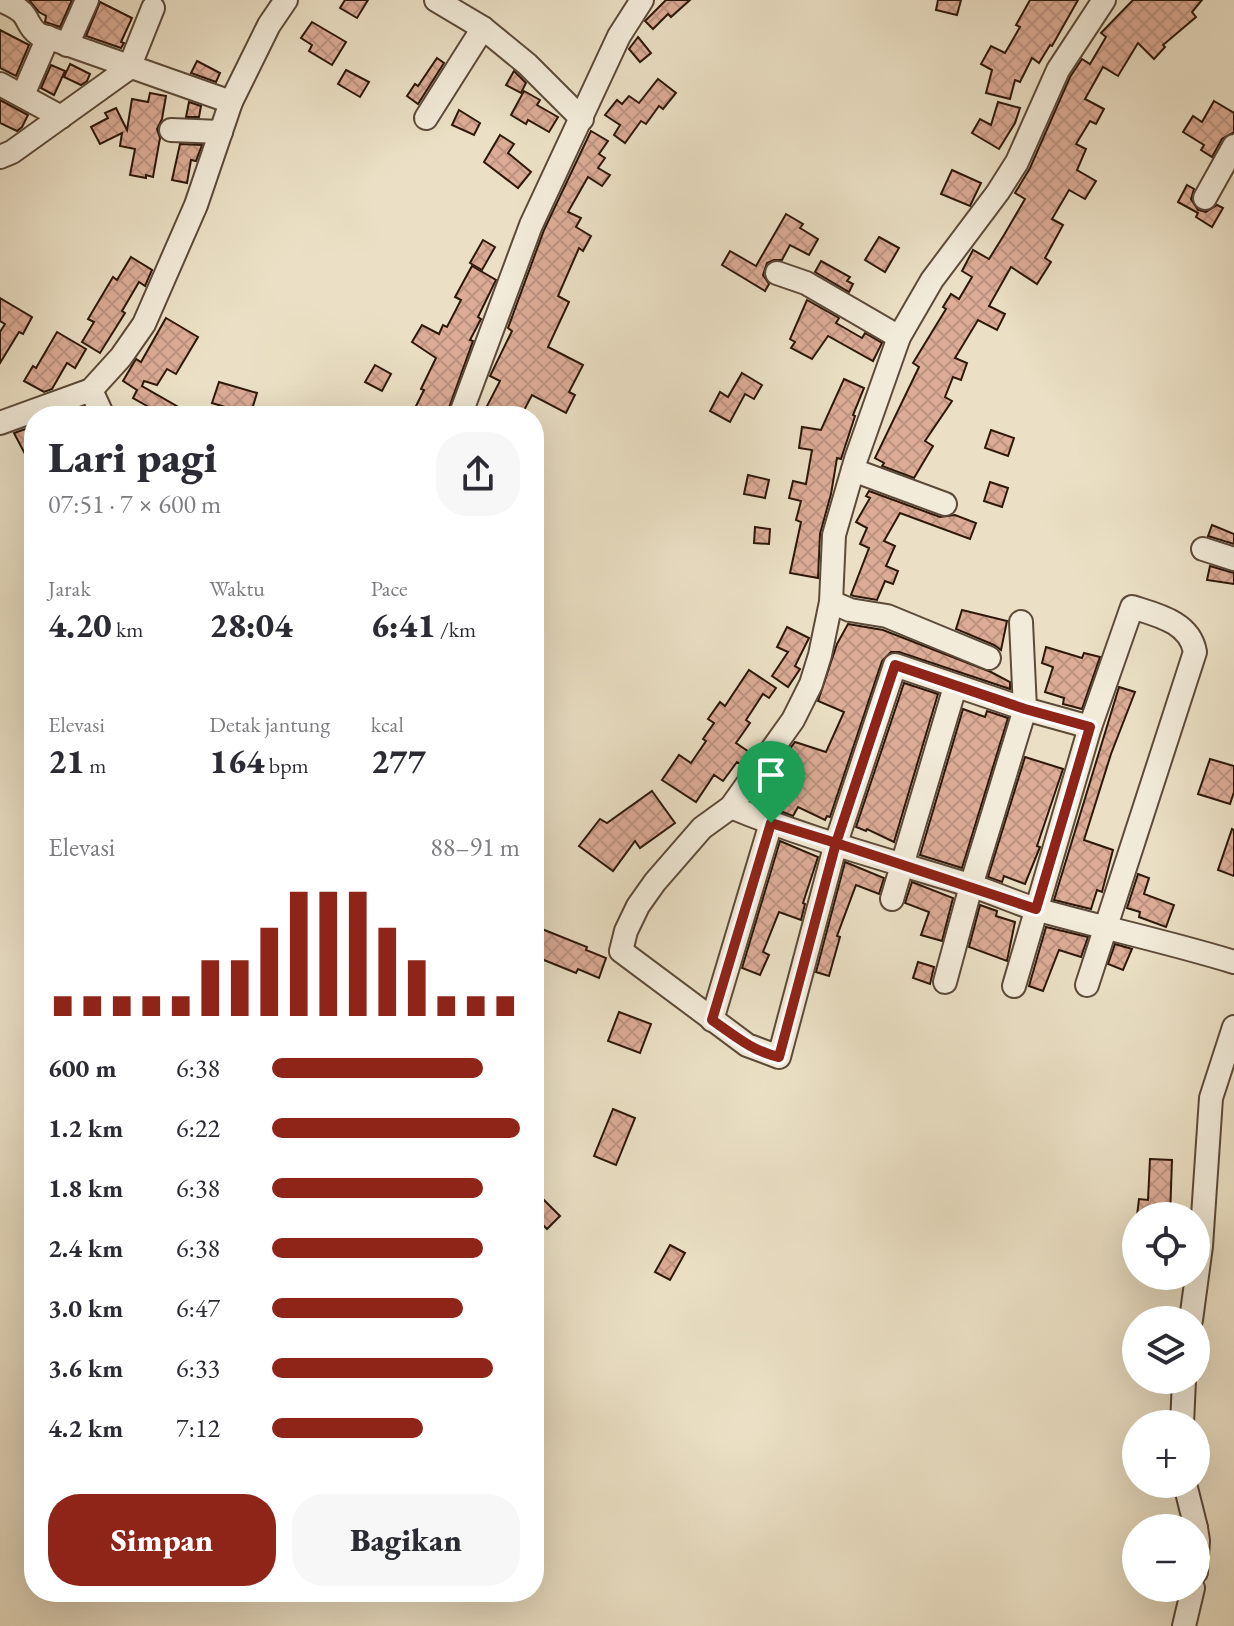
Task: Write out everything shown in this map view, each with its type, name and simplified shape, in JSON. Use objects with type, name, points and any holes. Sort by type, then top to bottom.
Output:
[{"type":"street","points":[[0,0],[18,9],[29,27],[58,41],[231,102]]},
{"type":"street","points":[[23,95],[87,0]]},
{"type":"street","points":[[47,406],[91,390],[121,357],[144,324],[196,205],[231,102],[269,25],[286,0]]},
{"type":"street","points":[[436,0],[483,28],[527,64],[582,119]]},
{"type":"street","points":[[464,406],[531,225],[619,36],[642,0]]},
{"type":"street","points":[[1090,727],[955,687],[895,665],[836,843],[779,1057],[747,1045],[621,951],[638,906],[655,882],[702,828],[731,807],[793,720],[811,684],[831,602],[834,535],[899,337],[932,280],[1017,162],[1058,70],[1104,0]]},
{"type":"street","points":[[0,157],[12,152],[129,68],[153,8]]},
{"type":"street","points":[[426,118],[483,28]]},
{"type":"street","points":[[0,84],[61,117]]},
{"type":"street","points":[[171,130],[221,132]]},
{"type":"street","points":[[1205,198],[1234,146]]},
{"type":"street","points":[[777,273],[806,283],[899,337]]},
{"type":"street","points":[[91,390],[98,406]]},
{"type":"street","points":[[0,423],[24,414]]},
{"type":"street","points":[[853,470],[945,504]]},
{"type":"street","points":[[1203,549],[1234,559]]},
{"type":"street","points":[[831,602],[850,610],[887,616],[989,658]]},
{"type":"street","points":[[1014,986],[1090,727],[1132,607],[1182,628],[1190,636],[1195,652],[1087,985]]},
{"type":"street","points":[[945,982],[1025,709],[1021,622]]},
{"type":"street","points":[[892,899],[955,687]]},
{"type":"street","points":[[731,807],[771,823],[1036,909],[1160,939],[1234,962]]},
{"type":"street","points":[[712,1020],[771,823]]},
{"type":"street","points":[[1193,1306],[1201,1246],[1211,1098],[1234,1027]]},
{"type":"street","points":[[1184,1626],[1190,1602]]},
{"type":"building","points":[[29,0],[72,0],[60,27],[45,22],[46,16]]},
{"type":"building","points":[[345,0],[368,0],[357,18],[340,8]]},
{"type":"building","points":[[666,0],[690,0],[671,17],[668,14],[653,29],[645,21]]},
{"type":"building","points":[[938,0],[961,0],[957,15],[936,10]]},
{"type":"building","points":[[1030,0],[1078,0],[1039,63],[1032,58],[1020,82],[1015,80],[1010,99],[986,93],[992,70],[981,64],[991,46],[1005,53],[1020,27],[1016,25]]},
{"type":"building","points":[[1133,0],[1202,0],[1192,12],[1196,17],[1163,45],[1165,47],[1154,59],[1138,43],[1118,76],[1103,67],[1085,99],[1104,109],[1096,124],[1090,121],[1076,144],[1086,149],[1077,170],[1096,181],[1085,199],[1069,190],[1052,219],[1063,225],[1045,258],[1051,262],[1037,284],[1011,267],[989,306],[1005,314],[997,330],[978,320],[955,358],[967,363],[961,380],[953,377],[945,397],[952,401],[925,441],[933,446],[914,478],[882,466],[884,463],[875,458],[919,367],[913,363],[946,309],[943,307],[951,294],[959,299],[972,277],[962,271],[973,250],[989,259],[1025,199],[1015,193],[1030,168],[1070,77],[1082,59],[1090,64],[1106,37],[1101,33]]},
{"type":"building","points":[[100,2],[132,18],[121,48],[86,36]]},
{"type":"building","points":[[312,22],[346,42],[332,65],[309,51],[312,45],[301,38]]},
{"type":"building","points":[[0,30],[29,45],[16,76],[0,68]]},
{"type":"building","points":[[638,37],[651,53],[640,62],[629,49]]},
{"type":"building","points":[[437,58],[444,63],[418,104],[407,96],[415,84],[418,86]]},
{"type":"building","points":[[197,61],[220,73],[216,82],[191,73]]},
{"type":"building","points":[[70,64],[90,74],[87,81],[81,85],[64,77]]},
{"type":"building","points":[[51,65],[65,71],[54,95],[41,88]]},
{"type":"building","points":[[346,70],[369,82],[360,97],[338,84]]},
{"type":"building","points":[[514,71],[526,83],[521,93],[506,85]]},
{"type":"building","points":[[658,79],[676,93],[663,109],[659,106],[646,124],[641,121],[625,143],[614,135],[620,125],[605,115],[617,100],[622,104],[629,96],[639,103]]},
{"type":"building","points":[[524,91],[540,100],[537,105],[558,117],[549,132],[511,115]]},
{"type":"building","points":[[150,93],[166,96],[157,129],[160,138],[153,177],[146,175],[146,178],[130,175],[135,149],[120,146],[122,133],[100,144],[91,127],[108,118],[105,113],[116,108],[127,130],[132,99],[148,102]]},
{"type":"building","points":[[0,100],[28,115],[17,131],[0,123]]},
{"type":"building","points":[[1214,101],[1234,113],[1234,132],[1222,139],[1212,157],[1201,150],[1204,145],[1183,132],[1193,116],[1202,122]]},
{"type":"building","points":[[189,102],[201,106],[199,117],[186,117]]},
{"type":"building","points":[[998,102],[1020,108],[999,149],[972,133],[980,119],[991,125]]},
{"type":"building","points":[[459,110],[480,123],[474,135],[452,125]]},
{"type":"building","points":[[591,131],[608,141],[599,154],[605,158],[598,168],[610,175],[602,186],[588,177],[568,212],[581,218],[576,227],[591,236],[583,251],[579,248],[558,296],[569,302],[548,347],[583,365],[569,392],[575,395],[566,413],[532,395],[526,406],[487,406],[500,381],[490,376],[512,331],[508,328],[544,230]]},
{"type":"building","points":[[500,135],[514,144],[508,153],[531,172],[518,188],[484,162]]},
{"type":"building","points":[[180,144],[202,145],[196,161],[191,160],[187,183],[172,180]]},
{"type":"building","points":[[952,170],[981,183],[970,206],[941,194]]},
{"type":"building","points":[[1187,185],[1194,189],[1191,199],[1198,210],[1206,212],[1217,205],[1223,208],[1212,227],[1196,217],[1198,213],[1178,202]]},
{"type":"building","points":[[786,214],[803,224],[800,228],[818,239],[809,255],[790,245],[782,260],[767,263],[763,275],[769,284],[765,291],[722,265],[730,251],[756,266]]},
{"type":"building","points":[[879,237],[899,248],[885,272],[865,260]]},
{"type":"building","points":[[483,240],[495,247],[482,270],[470,263]]},
{"type":"building","points":[[131,257],[152,270],[145,286],[139,282],[122,311],[125,313],[100,353],[82,342],[94,322],[88,319],[113,277],[117,280]]},
{"type":"building","points":[[821,261],[850,277],[847,281],[853,284],[849,292],[815,272]]},
{"type":"building","points":[[472,266],[496,280],[478,317],[481,319],[470,340],[473,341],[450,406],[416,406],[436,358],[412,342],[422,325],[439,334],[443,325],[447,327],[461,300],[455,297]]},
{"type":"building","points":[[0,298],[32,317],[0,363],[0,332],[5,324],[0,321]]},
{"type":"building","points":[[807,300],[839,318],[836,323],[862,338],[865,333],[882,343],[873,361],[828,336],[812,359],[791,348],[795,342],[790,339]]},
{"type":"building","points":[[166,318],[198,337],[176,374],[167,369],[157,385],[144,381],[142,386],[177,406],[147,406],[133,398],[137,390],[123,381],[136,359],[141,362]]},
{"type":"building","points":[[57,332],[86,349],[75,368],[67,363],[52,389],[44,392],[24,381],[33,366],[36,368]]},
{"type":"building","points":[[375,365],[391,374],[382,391],[365,382]]},
{"type":"building","points":[[742,373],[762,385],[754,399],[745,394],[730,422],[710,411],[720,392],[728,397]]},
{"type":"building","points":[[844,379],[864,388],[841,459],[837,458],[820,534],[818,578],[790,573],[801,522],[796,520],[801,501],[789,498],[793,481],[806,484],[812,450],[799,448],[802,427],[821,430]]},
{"type":"building","points":[[219,382],[257,393],[253,406],[212,403]]},
{"type":"building","points":[[24,430],[24,452],[14,433]]},
{"type":"building","points":[[991,430],[1014,438],[1008,456],[985,448]]},
{"type":"building","points":[[748,475],[769,480],[765,498],[744,494]]},
{"type":"building","points":[[990,482],[1008,488],[1002,507],[984,501]]},
{"type":"building","points":[[869,491],[940,517],[955,515],[976,523],[970,539],[900,513],[884,541],[895,546],[886,566],[898,571],[893,584],[885,581],[877,600],[851,595],[869,548],[860,544],[867,528],[856,522],[870,498],[866,496]]},
{"type":"building","points":[[1212,525],[1234,534],[1234,544],[1208,536]]},
{"type":"building","points":[[755,527],[770,529],[769,544],[754,543]]},
{"type":"building","points":[[1210,566],[1234,573],[1234,584],[1207,580]]},
{"type":"building","points":[[962,610],[1007,621],[1001,650],[956,629]]},
{"type":"building","points":[[848,624],[883,630],[991,672],[1010,682],[1010,689],[891,652],[882,661],[830,817],[827,816],[825,820],[798,807],[793,816],[759,803],[764,794],[778,802],[795,768],[779,763],[795,742],[826,752],[844,712],[818,701],[837,644]]},
{"type":"building","points":[[787,627],[809,638],[795,666],[800,669],[788,687],[772,676],[788,652],[777,647]]},
{"type":"building","points":[[1046,647],[1082,658],[1084,653],[1100,657],[1082,709],[1063,704],[1064,698],[1045,692],[1053,667],[1042,663]]},
{"type":"building","points":[[749,670],[776,688],[769,698],[763,694],[746,720],[750,723],[736,743],[752,754],[743,766],[737,762],[723,781],[714,775],[696,802],[662,780],[679,755],[691,763],[714,723],[708,719],[720,702],[725,706]]},
{"type":"building","points":[[904,683],[938,694],[894,842],[856,827]]},
{"type":"building","points":[[1119,687],[1135,692],[1111,754],[1084,840],[1113,850],[1102,892],[1097,890],[1091,909],[1054,900]]},
{"type":"building","points":[[963,709],[985,717],[987,711],[1008,718],[962,868],[920,855]]},
{"type":"building","points":[[1025,757],[1063,769],[1037,846],[1040,847],[1025,884],[1004,876],[1002,882],[988,877]]},
{"type":"building","points":[[1210,759],[1234,766],[1234,792],[1230,804],[1198,794]]},
{"type":"building","points":[[652,791],[675,823],[640,848],[635,841],[613,871],[579,846],[600,819],[607,823]]},
{"type":"building","points":[[1234,830],[1234,876],[1218,870]]},
{"type":"building","points":[[780,841],[818,857],[803,903],[801,920],[779,912],[763,952],[769,955],[760,975],[742,968]]},
{"type":"building","points":[[845,862],[884,878],[879,894],[856,885],[837,936],[840,937],[829,976],[816,972]]},
{"type":"building","points":[[1138,874],[1149,878],[1144,894],[1174,905],[1166,927],[1139,917],[1140,912],[1127,908]]},
{"type":"building","points":[[912,882],[953,898],[942,941],[921,935],[929,912],[905,903]]},
{"type":"building","points":[[980,905],[997,911],[996,916],[1015,922],[1007,961],[969,947]]},
{"type":"building","points":[[1046,927],[1088,937],[1081,957],[1059,950],[1043,991],[1029,986]]},
{"type":"building","points":[[544,930],[606,958],[599,978],[578,969],[576,973],[544,960]]},
{"type":"building","points":[[1115,944],[1132,949],[1123,970],[1108,964]]},
{"type":"building","points":[[918,962],[934,967],[930,984],[913,978]]},
{"type":"building","points":[[619,1012],[651,1024],[640,1053],[608,1041]]},
{"type":"building","points":[[613,1109],[635,1118],[616,1165],[594,1156]]},
{"type":"building","points":[[1150,1159],[1172,1160],[1170,1202],[1139,1202],[1139,1199],[1148,1200]]},
{"type":"building","points":[[544,1200],[560,1216],[547,1229],[544,1226]]},
{"type":"building","points":[[670,1245],[685,1253],[670,1280],[655,1272]]},
{"type":"route","points":[[771,823],[712,1020],[747,1045],[779,1057],[836,843],[1036,909],[1090,727],[955,687],[895,665],[836,843],[771,823]]}]
